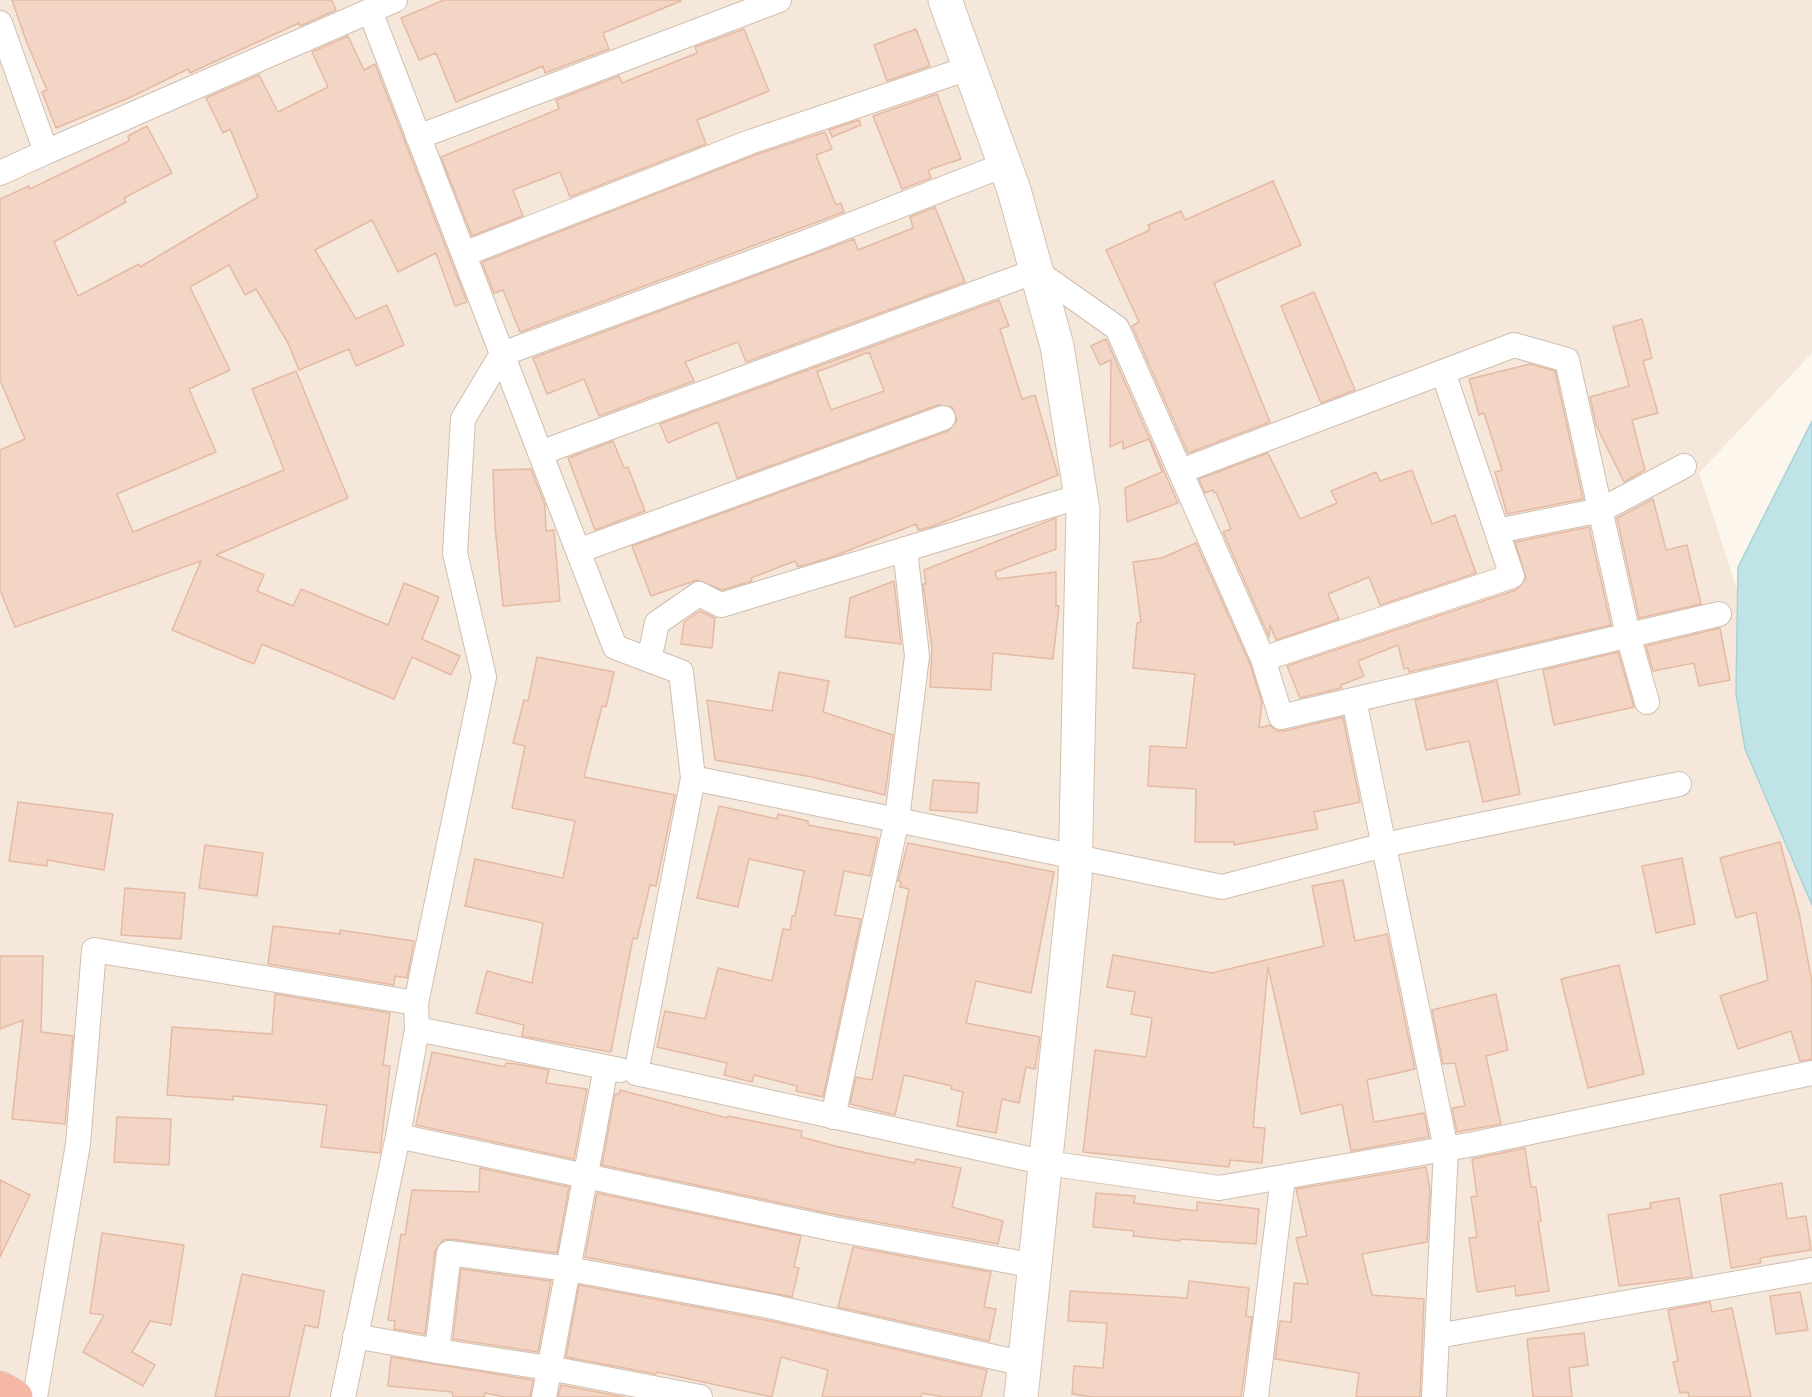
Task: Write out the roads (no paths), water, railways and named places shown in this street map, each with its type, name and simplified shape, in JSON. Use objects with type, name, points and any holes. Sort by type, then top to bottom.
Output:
[{"type":"highway","points":[[0,1388],[16,1397]]},
{"type":"street","points":[[0,173],[395,0]]},
{"type":"street","points":[[418,138],[779,0]]},
{"type":"street","points":[[945,0],[1004,165],[1058,346],[1081,496],[1081,687],[1076,856],[1022,1397]]},
{"type":"street","points":[[370,11],[615,647],[681,672],[693,778],[636,1073]]},
{"type":"street","points":[[0,23],[46,152]]},
{"type":"street","points":[[464,254],[750,142],[969,68]]},
{"type":"street","points":[[342,1397],[398,1136],[417,1029],[416,1003],[484,676],[455,554],[463,419],[502,354],[804,243],[1004,165]]},
{"type":"street","points":[[540,453],[1036,272]]},
{"type":"street","points":[[1036,272],[1117,328],[1263,659],[1281,717],[1719,614]]},
{"type":"street","points":[[1181,471],[1514,345],[1567,360],[1628,635],[1647,702]]},
{"type":"street","points":[[1263,659],[1512,576],[1443,372]]},
{"type":"street","points":[[578,551],[943,418]]},
{"type":"street","points":[[1497,531],[1600,510],[1684,466]]},
{"type":"street","points":[[649,660],[657,623],[699,594],[721,605],[1081,496]]},
{"type":"street","points":[[834,1117],[897,819],[917,656],[905,549]]},
{"type":"street","points":[[1354,700],[1446,1149],[1434,1397]]},
{"type":"street","points":[[693,778],[1222,887],[1384,844],[1679,784]]},
{"type":"street","points":[[35,1397],[78,1144],[94,950],[416,1003]]},
{"type":"street","points":[[417,1029],[636,1073],[1047,1163],[1219,1188],[1446,1149],[1812,1072]]},
{"type":"street","points":[[544,1397],[606,1067]]},
{"type":"street","points":[[398,1136],[822,1226],[1036,1266]]},
{"type":"street","points":[[1256,1397],[1283,1177]]},
{"type":"street","points":[[437,1351],[449,1253],[569,1269],[769,1306],[1025,1364]]},
{"type":"street","points":[[1437,1336],[1812,1270]]},
{"type":"street","points":[[356,1336],[549,1368],[700,1397]]},
{"type":"water","points":[[1812,421],[1812,905],[1745,749],[1736,693],[1738,567]]}]
